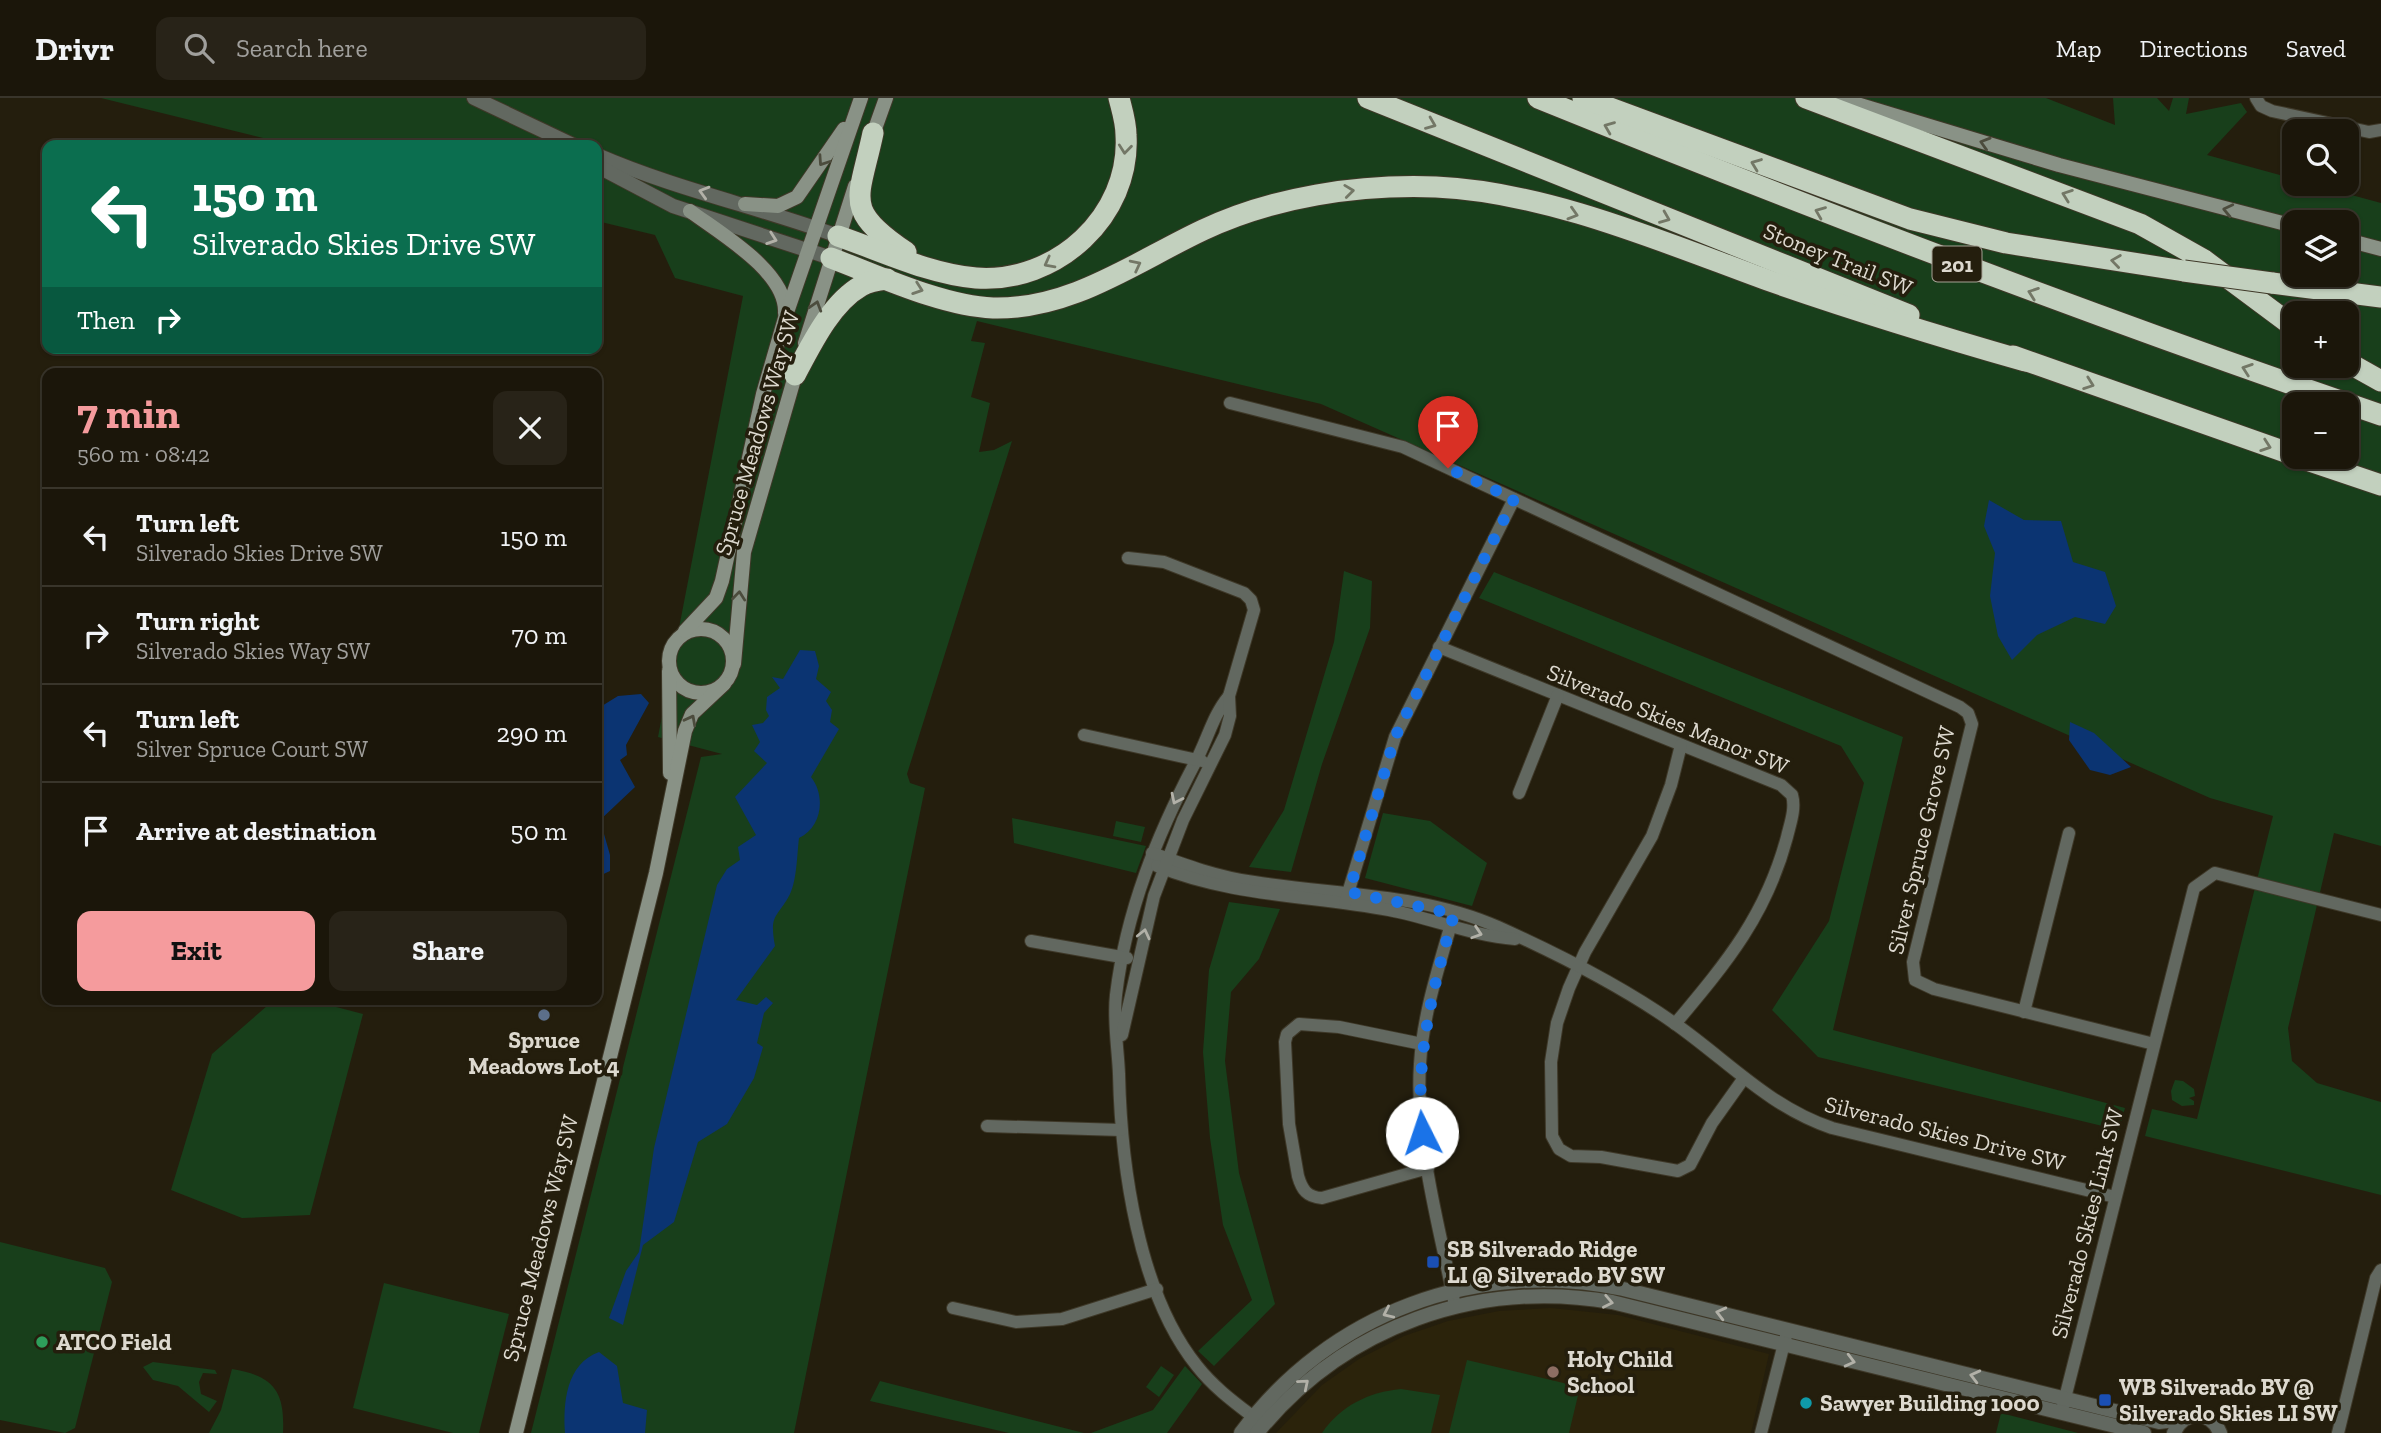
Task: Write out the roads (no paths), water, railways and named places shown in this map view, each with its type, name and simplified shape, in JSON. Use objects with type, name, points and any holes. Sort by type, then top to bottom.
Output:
[{"type":"highway","points":[[838,236],[935,269],[979,278],[1020,274],[1061,256],[1092,232],[1113,199],[1124,161],[1126,134],[1119,98]]},
{"type":"highway","name":"Stoney Trail SW","points":[[1368,98],[2025,361],[2282,451]]},
{"type":"highway","name":"Stoney Trail SW","points":[[1538,98],[1854,226],[2381,415]]},
{"type":"highway","points":[[1583,98],[1910,219],[2006,243],[2381,298]]},
{"type":"highway","points":[[1807,98],[2140,223],[2204,260],[2282,318]]},
{"type":"highway","points":[[873,133],[858,193],[860,209],[886,237],[935,269]]},
{"type":"highway","points":[[831,258],[960,302],[990,308],[1021,307],[1052,301],[1083,290],[1205,229],[1271,206],[1307,197],[1375,188],[1436,187],[1509,197],[1544,205],[1654,239],[1859,313],[2025,361]]},
{"type":"highway","points":[[795,374],[810,347],[848,296],[867,282],[887,279]]},
{"type":"highway","points":[[2359,369],[2381,381]]},
{"type":"highway","name":"Stoney Trail SW","points":[[2334,469],[2381,485]]},
{"type":"main road","name":"Spruce Meadows Way SW","points":[[734,664],[744,552],[831,258],[886,98]]},
{"type":"main road","points":[[1837,98],[2071,169],[2282,223]]},
{"type":"main road","name":"Spruce Meadows Way SW","points":[[685,632],[716,598],[722,581],[753,432],[785,318],[818,229],[860,101]]},
{"type":"main road","points":[[745,204],[778,206],[797,197],[860,101]]},
{"type":"main road","points":[[690,211],[776,280],[786,298],[785,318]]},
{"type":"main road","points":[[2359,243],[2381,249]]},
{"type":"main road","points":[[711,630],[721,635],[733,653],[734,664],[724,684],[715,690],[694,692],[676,681],[669,662],[674,643],[685,632],[711,630]]},
{"type":"main road","name":"Spruce Meadows Way SW","points":[[669,662],[669,809]]},
{"type":"main road","name":"Spruce Meadows Way SW","points":[[516,1433],[669,809],[685,731],[692,714],[724,684]]},
{"type":"street","points":[[474,98],[560,140]]},
{"type":"street","points":[[2256,98],[2261,106],[2272,111],[2369,132],[2381,130]]},
{"type":"street","points":[[548,135],[556,140]]},
{"type":"street","points":[[602,157],[656,178],[745,204],[838,236]]},
{"type":"street","points":[[602,169],[645,193],[690,211],[831,258]]},
{"type":"street","name":"Silver Spruce Grove SW","points":[[1230,404],[1404,447],[1968,713],[1972,724],[1912,971],[1915,980],[1923,986],[2154,1044]]},
{"type":"street","points":[[1347,898],[1395,737],[1514,499]]},
{"type":"street","points":[[1118,1049],[1138,960],[1165,864],[1212,763],[1230,716],[1229,696],[1253,616],[1251,600],[1244,593],[1170,564],[1128,558]]},
{"type":"street","name":"Silverado Skies Manor SW","points":[[1439,647],[1781,785],[1790,792],[1794,802],[1780,862],[1759,913],[1725,965],[1675,1024]]},
{"type":"street","points":[[1519,793],[1558,695]]},
{"type":"street","points":[[1229,696],[1217,711],[1150,858],[1122,957],[1115,998],[1121,1130],[1135,1219],[1157,1289],[1176,1335],[1196,1365],[1258,1425]]},
{"type":"street","points":[[1084,735],[1212,763]]},
{"type":"street","points":[[1681,745],[1671,785],[1652,836],[1578,966],[1558,1023],[1551,1062],[1552,1136],[1559,1149],[1571,1156],[1601,1157],[1670,1171],[1685,1169],[1744,1078]]},
{"type":"street","points":[[2024,1012],[2069,833]]},
{"type":"street","name":"Silverado Skies Drive SW","points":[[1150,858],[1237,891],[1347,898],[1496,926],[1578,966],[1675,1024],[1771,1100],[1832,1128],[2115,1197]]},
{"type":"street","name":"Silverado Skies Link SW","points":[[2061,1413],[2194,888],[2215,873],[2381,915]]},
{"type":"street","points":[[1453,919],[1422,1044],[1419,1106],[1428,1168],[1455,1306]]},
{"type":"street","points":[[1031,941],[1138,960]]},
{"type":"street","points":[[1422,1044],[1339,1027],[1299,1024],[1287,1034],[1285,1042],[1286,1094],[1298,1176],[1301,1188],[1309,1195],[1322,1198],[1428,1168]]},
{"type":"street","points":[[987,1126],[1121,1130]]},
{"type":"street","points":[[2338,1433],[2376,1278],[2381,1270]]},
{"type":"street","points":[[1258,1425],[1282,1385],[1337,1341],[1392,1311],[1452,1290],[1508,1281],[1585,1282],[1787,1329],[2159,1422],[2204,1416],[2221,1432]]},
{"type":"street","points":[[954,1308],[1016,1322],[1062,1319],[1157,1289]]},
{"type":"street","points":[[1241,1433],[1258,1425],[1290,1395],[1363,1342],[1398,1325],[1455,1306],[1515,1296],[1586,1298],[2144,1433]]},
{"type":"street","points":[[1762,1433],[1787,1329]]},
{"type":"street","points":[[1897,1372],[1900,1357]]},
{"type":"street","points":[[2174,1433],[2183,1419]]},
{"type":"water","points":[[1989,500],[2024,520],[2061,521],[2073,562],[2105,572],[2116,606],[2105,624],[2075,617],[2037,635],[2012,660],[1998,636],[1990,596],[1995,553],[1984,526]]},
{"type":"water","points":[[800,650],[815,651],[819,666],[816,679],[831,692],[826,701],[832,710],[830,722],[839,729],[811,777],[819,793],[819,810],[813,826],[799,838],[792,888],[775,917],[775,946],[736,1000],[757,1005],[766,997],[773,1003],[764,1013],[757,1043],[763,1047],[754,1078],[727,1124],[698,1142],[674,1222],[643,1245],[623,1325],[609,1318],[626,1271],[639,1252],[654,1148],[717,885],[727,869],[740,860],[738,847],[756,835],[735,797],[767,763],[754,751],[760,742],[752,725],[763,723],[769,716],[766,710],[767,697],[780,688],[772,677],[783,679]]},
{"type":"water","points":[[641,694],[649,703],[626,745],[627,755],[620,760],[635,787],[602,818],[602,706],[618,696]]},
{"type":"water","points":[[2070,722],[2094,733],[2131,767],[2110,775],[2090,770],[2069,740]]},
{"type":"water","points":[[602,827],[610,855],[610,871],[602,875]]},
{"type":"water","points":[[599,1352],[617,1366],[623,1403],[647,1410],[645,1433],[565,1433],[566,1397],[573,1375],[588,1358]]},
{"type":"place","name":"Spruce Meadows Lot 4","points":[[544,1015]]},
{"type":"place","name":"SB Silverado Ridge LI @ Silverado BV SW","points":[[1433,1262]]},
{"type":"place","name":"ATCO Field","points":[[42,1342]]},
{"type":"place","name":"Holy Child School","points":[[1553,1372]]},
{"type":"place","name":"WB Silverado BV @ Silverado Skies LI SW","points":[[2105,1400]]},
{"type":"place","name":"Sawyer Building 1000","points":[[1806,1403]]}]
